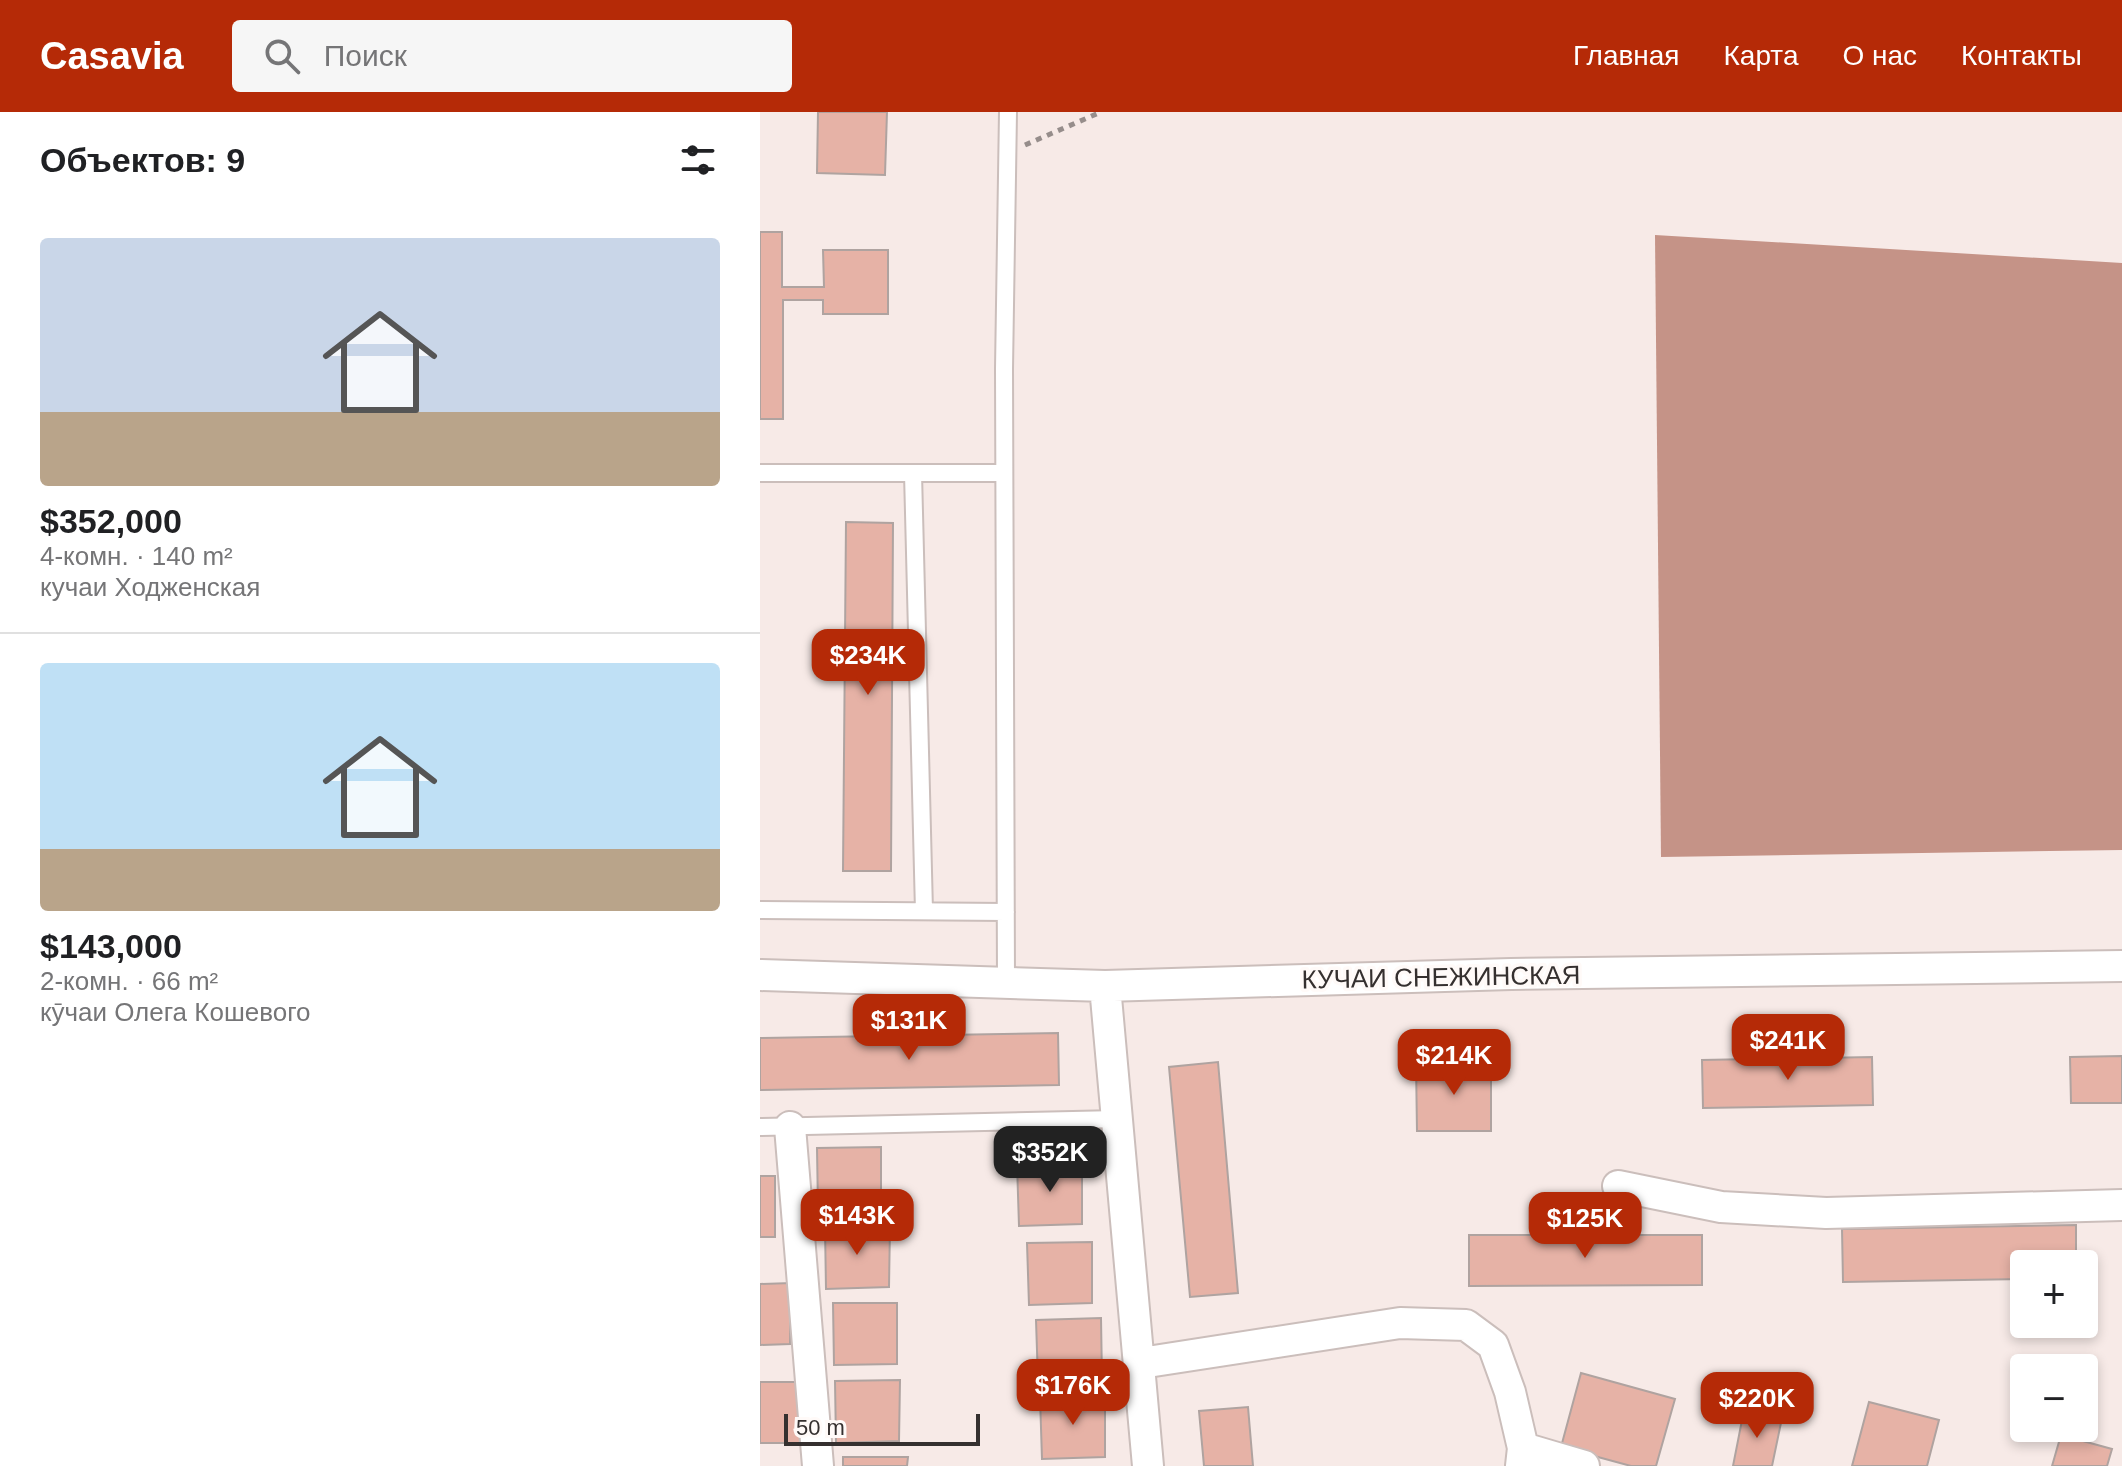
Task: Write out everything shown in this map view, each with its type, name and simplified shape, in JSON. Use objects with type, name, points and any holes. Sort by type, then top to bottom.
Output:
[{"type":"street","name":"КУЧАИ СНЕЖИНСКАЯ","points":[[760,975],[1006,980],[1105,986],[1511,974],[2122,966]]},
{"type":"street","points":[[1105,986],[1148,1466]]},
{"type":"street","points":[[790,1127],[818,1466]]},
{"type":"street","points":[[1618,1186],[1721,1207],[1826,1213],[2122,1205]]},
{"type":"street","points":[[1141,1363],[1400,1323],[1466,1325],[1493,1345],[1510,1392],[1522,1457],[1584,1466]]},
{"type":"lane","points":[[1006,980],[1004,473],[1008,112]]},
{"type":"lane","points":[[760,473],[1004,473]]},
{"type":"lane","points":[[913,473],[924,911]]},
{"type":"lane","points":[[760,910],[1006,912]]},
{"type":"lane","points":[[760,1127],[1118,1119]]},
{"type":"path","points":[[1007,153],[1101,112]]},
{"type":"shaded area","points":[[1655,235],[2122,263],[2122,850],[1661,857]]},
{"type":"building","points":[[818,112],[887,112],[885,175],[817,173]]},
{"type":"building","points":[[760,232],[782,232],[782,287],[824,287],[823,250],[888,250],[888,314],[823,314],[823,300],[783,300],[783,419],[760,419]]},
{"type":"building","points":[[846,522],[893,523],[891,871],[843,871]]},
{"type":"building","points":[[1058,1033],[1059,1085],[760,1090],[760,1038]]},
{"type":"building","points":[[2122,1056],[2122,1103],[2071,1103],[2070,1057]]},
{"type":"building","points":[[1872,1057],[1873,1105],[1703,1108],[1702,1060]]},
{"type":"building","points":[[1218,1062],[1238,1293],[1190,1297],[1169,1067]]},
{"type":"building","points":[[1416,1063],[1491,1063],[1491,1131],[1417,1131]]},
{"type":"building","points":[[881,1147],[881,1208],[818,1209],[817,1148]]},
{"type":"building","points":[[1082,1163],[1082,1224],[1019,1226],[1017,1164]]},
{"type":"building","points":[[760,1176],[775,1176],[775,1237],[760,1237]]},
{"type":"building","points":[[2076,1225],[2076,1250],[2010,1250],[2010,1279],[1843,1282],[1842,1229]]},
{"type":"building","points":[[890,1226],[889,1287],[826,1289],[825,1227]]},
{"type":"building","points":[[1469,1235],[1702,1235],[1702,1285],[1469,1286]]},
{"type":"building","points":[[1092,1242],[1092,1303],[1029,1305],[1027,1243]]},
{"type":"building","points":[[791,1283],[790,1344],[760,1345],[760,1284]]},
{"type":"building","points":[[833,1303],[897,1303],[897,1364],[834,1365]]},
{"type":"building","points":[[1101,1318],[1102,1379],[1038,1381],[1036,1320]]},
{"type":"building","points":[[1581,1373],[1675,1399],[1656,1466],[1631,1466],[1561,1447]]},
{"type":"building","points":[[900,1380],[899,1441],[836,1443],[835,1381]]},
{"type":"building","points":[[760,1382],[801,1382],[801,1443],[760,1443]]},
{"type":"building","points":[[1105,1396],[1105,1457],[1042,1459],[1040,1397]]},
{"type":"building","points":[[1869,1402],[1939,1420],[1927,1466],[1852,1466]]},
{"type":"building","points":[[1248,1407],[1253,1466],[1204,1466],[1199,1411]]},
{"type":"building","points":[[1744,1410],[1782,1418],[1772,1466],[1733,1466]]},
{"type":"building","points":[[2059,1442],[2086,1442],[2112,1449],[2107,1466],[2052,1466]]},
{"type":"building","points":[[843,1457],[908,1457],[907,1466],[843,1466]]}]
